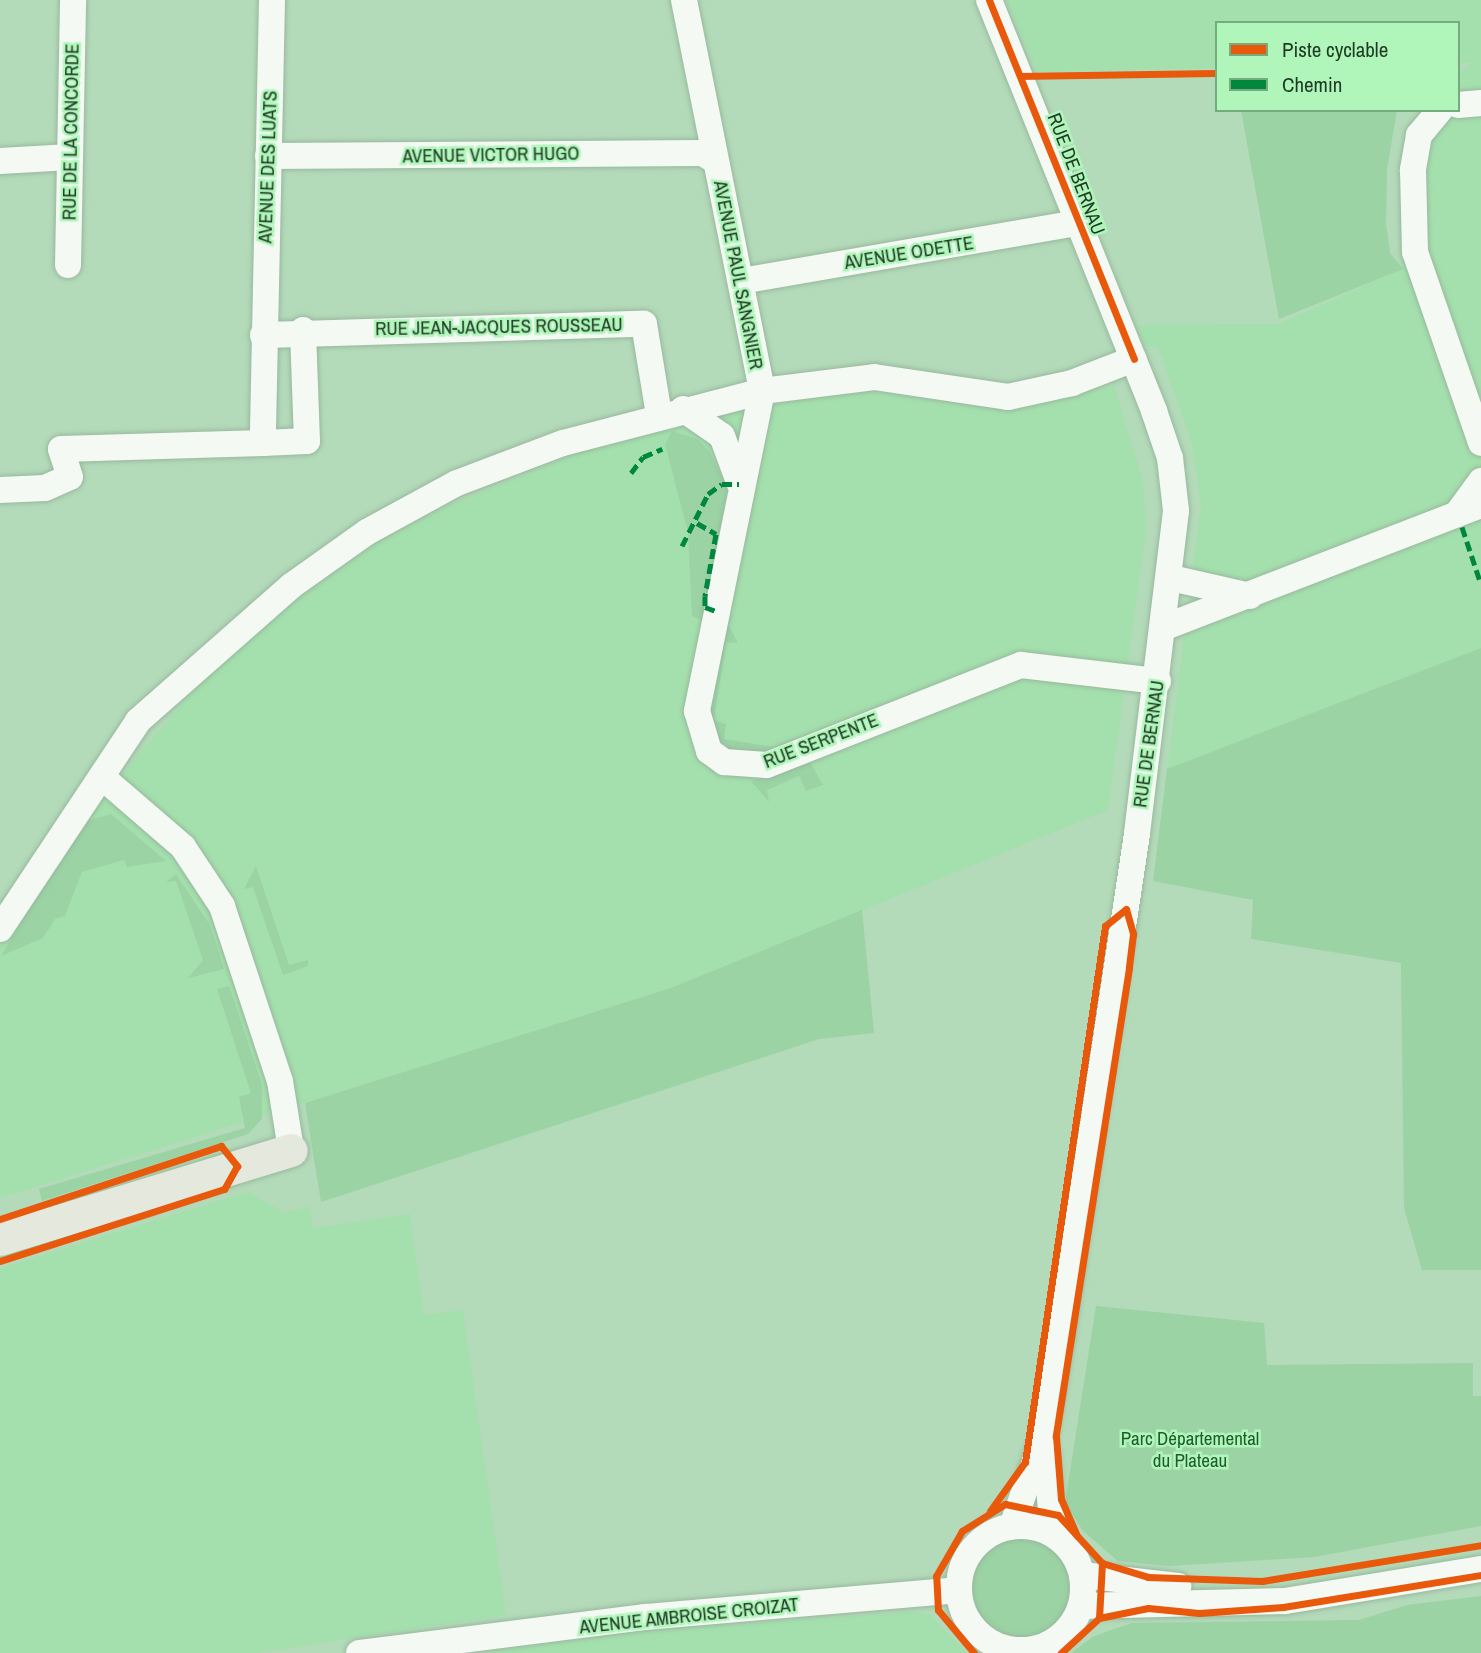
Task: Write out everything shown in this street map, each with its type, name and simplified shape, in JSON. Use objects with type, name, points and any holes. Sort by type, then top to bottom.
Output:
[{"type":"main road","points":[[0,1239],[291,1150]]},
{"type":"street","name":"RUE DE LA CONCORDE","points":[[68,265],[73,0]]},
{"type":"street","name":"AVENUE DES LUATS","points":[[263,335],[272,0]]},
{"type":"street","name":"AVENUE PAUL SANGNIER","points":[[683,0],[762,391]]},
{"type":"street","name":"RUE DE BERNAU","points":[[989,0],[1134,359],[1170,458],[1176,511],[1165,627],[1045,1433],[1012,1526]]},
{"type":"street","points":[[1460,105],[1481,103]]},
{"type":"street","points":[[1438,112],[1419,135],[1413,170],[1415,252],[1481,443]]},
{"type":"street","name":"AVENUE VICTOR HUGO","points":[[268,156],[702,153],[713,159]]},
{"type":"street","points":[[0,161],[69,157]]},
{"type":"street","name":"AVENUE ODETTE","points":[[741,281],[1077,223]]},
{"type":"street","name":"RUE JEAN-JACQUES ROUSSEAU","points":[[263,335],[303,330],[644,324],[671,412]]},
{"type":"street","points":[[0,490],[45,488],[70,477],[61,449],[307,441],[303,330]]},
{"type":"street","points":[[263,335],[263,443]]},
{"type":"street","points":[[0,929],[138,721],[222,642],[367,532],[457,483],[671,412],[762,391],[874,377],[1008,397],[1072,383],[1134,359]]},
{"type":"street","name":"RUE SERPENTE","points":[[762,391],[739,484],[697,711],[699,736],[724,762],[749,767],[785,759],[1021,665],[1157,681]]},
{"type":"street","name":"RUE SERPENTE","points":[[671,412],[722,436],[737,463],[739,484]]},
{"type":"street","points":[[1165,627],[1469,510],[1481,481]]},
{"type":"street","points":[[1171,578],[1250,596]]},
{"type":"street","points":[[102,777],[183,847],[222,906],[280,1081],[291,1150]]},
{"type":"street","name":"RUE DE BERNAU","points":[[1045,1433],[1053,1534]]},
{"type":"street","points":[[1012,1526],[1053,1534],[1082,1575],[1081,1606],[1047,1649],[1000,1650],[970,1625],[958,1590],[974,1548],[1012,1526]]},
{"type":"street","points":[[1082,1575],[1263,1588],[1481,1552]]},
{"type":"street","points":[[1081,1606],[1285,1601],[1481,1569]]},
{"type":"street","name":"AVENUE AMBROISE CROIZAT","points":[[359,1653],[421,1649],[645,1617],[958,1590]]},
{"type":"shaded area","points":[[1006,0],[1481,0],[1481,648],[1167,769],[1201,505],[1191,441],[1158,347],[1146,347],[1137,325],[1279,324],[1402,269],[1404,195],[1421,112],[1460,112],[1460,72],[1472,63],[1460,63],[1460,21],[1215,21],[1215,68],[1037,72]]},
{"type":"shaded area","points":[[1114,386],[1143,480],[1146,530],[1108,810],[671,988],[0,1198],[0,930],[17,928],[110,788],[195,689],[277,613],[375,544],[444,507],[640,428],[852,390],[1028,403]]},
{"type":"shaded area","points":[[247,1192],[285,1213],[309,1206],[313,1228],[410,1214],[424,1315],[463,1310],[506,1615],[256,1653],[0,1653],[0,1268]]},
{"type":"shaded area","points":[[910,1612],[929,1614],[967,1653],[481,1653],[640,1631]]},
{"type":"green space","points":[[1241,112],[1397,112],[1387,169],[1386,224],[1390,253],[1403,269],[1279,319]]},
{"type":"green space","points":[[672,431],[697,439],[710,452],[727,488],[705,622],[692,616],[688,533],[665,444]]},
{"type":"green space","points":[[726,621],[738,643],[726,642],[714,720],[726,724],[724,739],[773,747],[769,752],[735,753],[715,736],[709,710]]},
{"type":"green space","points":[[1481,648],[1481,1270],[1422,1270],[1404,1208],[1401,963],[1251,939],[1253,900],[1153,881],[1167,769]]},
{"type":"green space","points":[[810,762],[823,785],[806,791],[799,776],[767,790],[769,802],[751,781]]},
{"type":"green space","points":[[111,814],[166,861],[127,867],[124,860],[82,872],[65,916],[55,919],[43,938],[1,956],[74,834],[84,822]]},
{"type":"green space","points":[[256,866],[289,965],[308,960],[308,966],[283,975],[253,887],[244,889]]},
{"type":"green space","points":[[176,874],[210,925],[224,969],[188,978],[203,960],[176,881],[166,882]]},
{"type":"green space","points":[[862,910],[874,1033],[819,1039],[321,1202],[305,1103],[671,988]]},
{"type":"green space","points":[[229,986],[262,1085],[262,1119],[248,1134],[42,1201],[39,1189],[245,1128],[239,1097],[251,1093],[217,989]]},
{"type":"green space","name":"Parc Départemental du Plateau","points":[[1096,1306],[1264,1323],[1267,1365],[1473,1363],[1473,1396],[1481,1396],[1481,1526],[1314,1557],[1169,1566],[1118,1561],[1083,1531],[1065,1503]]},
{"type":"green space","points":[[1022,1537],[1050,1545],[1064,1559],[1072,1587],[1064,1615],[1050,1629],[1022,1637],[994,1629],[980,1615],[972,1587],[980,1559],[994,1545]]},
{"type":"green space","points":[[1481,1596],[1481,1653],[1071,1653],[1094,1636],[1132,1623],[1359,1620],[1407,1605]]},
{"type":"marked path","points":[[631,473],[643,457],[662,449]]},
{"type":"marked path","points":[[682,546],[708,494],[722,484],[739,484]]},
{"type":"marked path","points":[[697,523],[716,534],[705,596],[705,607],[716,611]]},
{"type":"marked path","points":[[1462,527],[1481,584]]},
{"type":"cycle path","points":[[989,0],[1134,359]]},
{"type":"cycle path","points":[[1021,76],[1215,73]]},
{"type":"cycle path","points":[[990,1511],[1025,1462],[1105,926],[1126,909],[1133,934],[1129,968],[1056,1436],[1061,1499],[1077,1536]]},
{"type":"cycle path","points":[[0,1219],[221,1146],[237,1166],[224,1189],[0,1261]]},
{"type":"cycle path","points":[[974,1653],[938,1610],[936,1576],[962,1531],[1005,1504],[1058,1515],[1102,1563],[1099,1618],[1061,1653]]},
{"type":"cycle path","points":[[1102,1563],[1148,1577],[1262,1581],[1481,1545]]},
{"type":"cycle path","points":[[1099,1618],[1148,1608],[1199,1613],[1283,1607],[1481,1575]]}]
